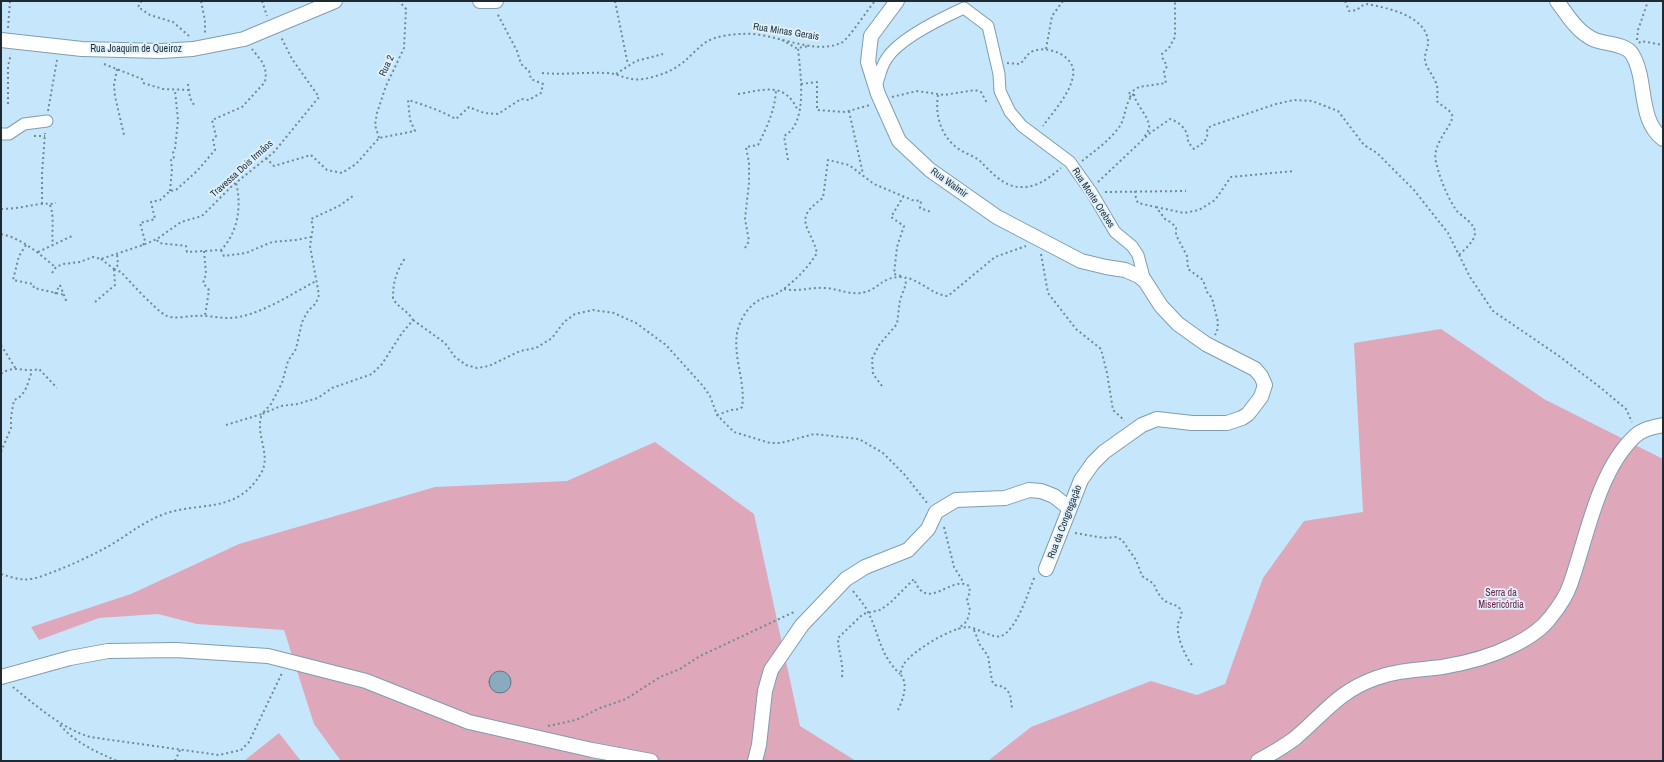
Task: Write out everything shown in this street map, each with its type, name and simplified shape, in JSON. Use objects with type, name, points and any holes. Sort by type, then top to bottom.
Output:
[{"type":"street","name":"Rua Joaquim de Queiroz","points":[[8,41],[59,48],[161,51],[199,48],[244,39],[335,1]]},
{"type":"street","points":[[480,1],[496,1]]},
{"type":"street","name":"Rua Walmir","points":[[897,1],[875,28],[869,43],[868,62],[880,96],[899,141],[920,162],[958,191],[997,217],[1038,241],[1081,261],[1096,266],[1125,270],[1139,276],[1145,281]]},
{"type":"street","points":[[1557,1],[1582,33],[1594,40],[1624,48],[1631,52],[1638,69],[1648,119],[1655,133],[1663,139]]},
{"type":"street","name":"Rua Monte Orebes","points":[[880,96],[884,64],[890,53],[910,38],[948,15],[964,8],[988,26],[1004,99],[1016,120],[1072,165],[1091,191],[1115,232],[1132,246],[1138,255],[1145,281]]},
{"type":"street","points":[[1,134],[9,134],[24,124],[46,121]]},
{"type":"street","name":"Rua da Congregação","points":[[1046,569],[1081,480],[1093,463],[1104,452],[1142,425],[1157,419],[1192,423],[1227,423],[1242,418],[1248,414],[1264,391],[1265,384],[1255,369],[1245,362],[1206,344],[1178,324],[1161,306],[1145,281]]},
{"type":"street","points":[[1258,761],[1294,739],[1332,702],[1355,687],[1397,671],[1466,663],[1493,656],[1524,641],[1549,620],[1563,601],[1570,586],[1593,513],[1615,462],[1636,436],[1644,430],[1663,425]]},
{"type":"street","points":[[756,761],[765,691],[771,670],[802,625],[846,579],[865,567],[908,550],[928,529],[936,512],[956,500],[1005,498],[1028,490],[1041,491],[1054,496],[1069,508]]},
{"type":"street","points":[[6,681],[70,658],[108,651],[137,650],[245,653],[287,661],[366,681],[468,722],[592,750],[651,761]]},
{"type":"path","points":[[8,104],[8,41],[10,1]]},
{"type":"path","points":[[140,1],[141,2],[138,7],[150,15],[172,22],[191,37],[199,48]]},
{"type":"path","points":[[199,48],[205,21],[201,1]]},
{"type":"path","name":"Rua 2","points":[[379,138],[376,124],[379,105],[404,48],[406,9],[399,1]]},
{"type":"path","points":[[266,158],[274,166],[310,155],[327,170],[342,173],[356,164],[379,138],[415,131],[410,120],[408,100],[430,109],[438,110],[456,119],[469,107],[484,113],[498,114],[521,99],[529,100],[541,93],[543,84],[531,79],[529,72],[521,64],[517,51],[503,28],[492,1]]},
{"type":"path","points":[[615,1],[628,65]]},
{"type":"path","name":"Rua Minas Gerais","points":[[542,73],[564,75],[616,74],[631,80],[640,80],[663,73],[684,63],[708,41],[727,36],[754,34],[816,46],[824,46],[842,42],[875,1]]},
{"type":"path","points":[[1046,49],[1052,16],[1063,1]]},
{"type":"path","points":[[1141,142],[1149,130],[1148,121],[1135,101],[1134,94],[1132,96],[1128,94],[1135,89],[1166,83],[1164,72],[1167,66],[1162,58],[1162,54],[1169,48],[1175,37],[1175,1]]},
{"type":"path","points":[[1345,1],[1349,11],[1357,10],[1361,6],[1368,4],[1407,16],[1417,22],[1426,35],[1428,44],[1424,56],[1426,64],[1437,86],[1437,101],[1451,113],[1453,117],[1452,124],[1441,137],[1435,160],[1449,197],[1457,211],[1473,226],[1475,232],[1474,237],[1459,255]]},
{"type":"path","points":[[1631,52],[1638,38],[1638,30],[1648,1]]},
{"type":"path","name":"Travessa Dois Irmãos","points":[[56,267],[63,264],[80,262],[92,257],[102,259],[118,254],[157,239],[182,222],[202,216],[236,183],[281,144],[319,96],[292,59],[276,26]]},
{"type":"path","points":[[170,190],[174,191],[182,185],[214,150],[213,139],[216,136],[212,120],[242,107],[264,82],[266,73],[263,63],[244,39]]},
{"type":"path","points":[[780,39],[798,48],[816,46]]},
{"type":"path","points":[[1631,52],[1641,41],[1663,45]]},
{"type":"path","points":[[42,204],[42,174],[46,121],[59,48]]},
{"type":"path","points":[[788,160],[784,136],[795,127],[801,100],[798,48]]},
{"type":"path","points":[[1020,64],[1028,54],[1034,51],[1046,49],[1063,55],[1071,63],[1074,74],[1067,91],[1042,127],[1034,134]]},
{"type":"path","points":[[616,74],[628,65],[645,57],[663,54]]},
{"type":"path","points":[[101,63],[142,79],[143,83],[175,91],[189,90]]},
{"type":"path","points":[[117,69],[114,85],[115,96],[124,136]]},
{"type":"path","points":[[801,84],[817,82],[817,110],[848,111],[880,96],[917,91],[938,95],[975,90],[981,92],[987,103]]},
{"type":"path","points":[[188,84],[194,105]]},
{"type":"path","points":[[738,94],[766,89],[784,92],[789,96],[799,112]]},
{"type":"path","points":[[745,248],[749,241],[745,219],[749,183],[749,163],[746,147],[758,145],[776,102],[776,90]]},
{"type":"path","points":[[143,245],[145,241],[140,223],[155,219],[152,202],[160,200],[170,190],[172,169],[171,160],[174,159],[173,153],[175,149],[178,120],[175,91]]},
{"type":"path","points":[[938,95],[936,115],[948,138],[956,147],[979,160],[994,175],[1012,186],[1021,187],[1046,181],[1096,151],[1120,125],[1132,96]]},
{"type":"path","points":[[1091,191],[1117,162],[1162,123],[1170,119],[1177,122],[1186,132],[1189,136],[1188,142],[1194,149],[1205,142],[1208,135],[1207,129],[1211,126],[1276,104],[1294,100],[1312,100],[1338,111],[1364,145],[1377,153],[1414,190],[1448,233],[1470,277],[1493,311],[1560,356],[1626,409],[1633,424],[1636,436]]},
{"type":"path","points":[[848,111],[863,175]]},
{"type":"path","points":[[717,415],[731,410],[740,409],[742,406],[742,388],[737,348],[737,333],[740,322],[751,305],[784,289],[803,271],[817,253],[806,227],[805,217],[808,209],[822,198],[828,160],[849,165],[874,184],[903,197],[921,201],[920,208],[931,212]]},
{"type":"path","points":[[1135,191],[1138,203],[1179,213],[1191,213],[1215,200],[1232,177],[1294,171]]},
{"type":"path","points":[[157,239],[159,243],[186,246],[187,252],[221,250],[231,237],[238,213],[239,196],[236,183]]},
{"type":"path","points":[[1091,191],[1186,191]]},
{"type":"path","points":[[1,574],[16,580],[37,578],[61,570],[109,546],[138,525],[169,512],[227,503],[249,488],[259,476],[265,465],[266,456],[260,421],[262,414],[277,395],[288,361],[299,339],[302,322],[316,303],[319,295],[310,246],[314,227],[311,219],[339,206],[353,196]]},
{"type":"path","points":[[903,197],[890,217],[904,226],[897,247],[893,270],[894,274],[923,284],[940,296],[948,296],[995,257],[1038,241],[1042,255],[1048,293],[1076,329],[1101,349],[1107,373],[1113,410],[1124,420],[1122,426],[1123,439]]},
{"type":"path","points":[[1,209],[13,209],[42,204],[50,205],[56,203]]},
{"type":"path","points":[[50,205],[54,215],[52,226],[53,245]]},
{"type":"path","points":[[1156,207],[1165,219],[1172,223],[1176,228],[1176,235],[1187,256],[1188,269],[1203,280],[1207,292],[1212,298],[1218,329],[1206,344]]},
{"type":"path","points":[[1,234],[12,236],[38,252],[56,267],[52,273]]},
{"type":"path","points":[[38,252],[72,236]]},
{"type":"path","points":[[221,250],[224,256],[246,253],[272,242],[311,237]]},
{"type":"path","points":[[26,245],[19,256],[13,280],[32,284],[34,288],[55,294],[65,295]]},
{"type":"path","points":[[204,251],[206,274],[204,283],[209,290],[205,316]]},
{"type":"path","points":[[95,302],[115,285],[114,269],[118,265],[118,254]]},
{"type":"path","points":[[406,257],[396,274],[393,285],[393,299],[404,310],[409,312],[413,320],[445,343],[455,357],[466,365],[477,368],[489,366],[520,351],[536,348],[552,338],[564,322],[575,314],[593,310],[614,313],[636,323],[666,345],[710,396],[717,415],[734,432],[770,443],[781,443],[814,434],[859,439],[873,446],[904,474],[936,512],[946,532],[954,567],[964,583]]},
{"type":"path","points":[[102,259],[114,269],[121,272],[166,315],[173,318],[205,316],[230,318],[249,314],[271,306],[316,281]]},
{"type":"path","points":[[784,289],[799,291],[824,288],[856,293],[866,292],[891,278],[905,278]]},
{"type":"path","points":[[882,386],[873,374],[872,359],[879,345],[897,324],[900,300],[906,284],[905,278]]},
{"type":"path","points":[[55,294],[60,285],[65,295],[67,304]]},
{"type":"path","points":[[226,425],[262,414],[281,406],[313,400],[332,388],[372,374],[382,364],[402,333],[413,320]]},
{"type":"path","points":[[1,345],[16,369]]},
{"type":"path","points":[[1,374],[8,369],[32,371],[39,369],[56,388]]},
{"type":"path","points":[[1,452],[10,428],[10,417],[14,400],[20,398],[26,389],[32,371]]},
{"type":"path","points":[[1062,531],[1104,538],[1117,537],[1122,540],[1136,560],[1142,576],[1154,584],[1156,590],[1168,603],[1174,604],[1181,610],[1182,614],[1178,624],[1181,640],[1184,654],[1192,665]]},
{"type":"path","points":[[900,674],[903,666],[919,649],[958,629],[969,627],[996,637],[1001,636],[1013,627],[1035,576],[1046,569]]},
{"type":"path","points":[[842,677],[844,667],[838,648],[838,638],[863,614],[880,610],[890,603],[914,579],[922,591],[929,594],[939,593],[957,582],[964,583],[969,586],[970,592],[967,600],[970,610],[967,620],[958,629]]},
{"type":"path","points":[[851,589],[864,604],[882,652],[903,677],[903,699],[898,710]]},
{"type":"path","points":[[542,727],[576,720],[600,708],[626,699],[700,656],[797,611]]},
{"type":"path","points":[[973,629],[980,645],[988,656],[992,681],[995,685],[1004,687],[1010,694],[1012,708]]},
{"type":"path","points":[[6,681],[68,729],[90,737],[219,755],[241,750],[249,742],[287,661]]},
{"type":"path","points":[[56,720],[71,737],[81,744],[117,761]]},
{"type":"path","points":[[176,761],[180,750]]},
{"type":"green space","name":"Serra da Misericórdia","points":[[1441,329],[1544,399],[1663,459],[1663,761],[988,761],[1031,727],[1151,681],[1197,695],[1225,684],[1263,578],[1304,521],[1363,512],[1354,343]]},
{"type":"green space","points":[[655,442],[754,514],[800,726],[856,761],[341,761],[314,724],[284,630],[197,624],[158,614],[99,618],[39,640],[31,627],[131,594],[239,544],[435,487],[567,481]]},
{"type":"green space","points":[[279,733],[301,761],[244,761]]},
{"type":"building","points":[[500,671],[508,674],[511,682],[508,690],[500,693],[492,690],[489,682],[492,674]]}]
